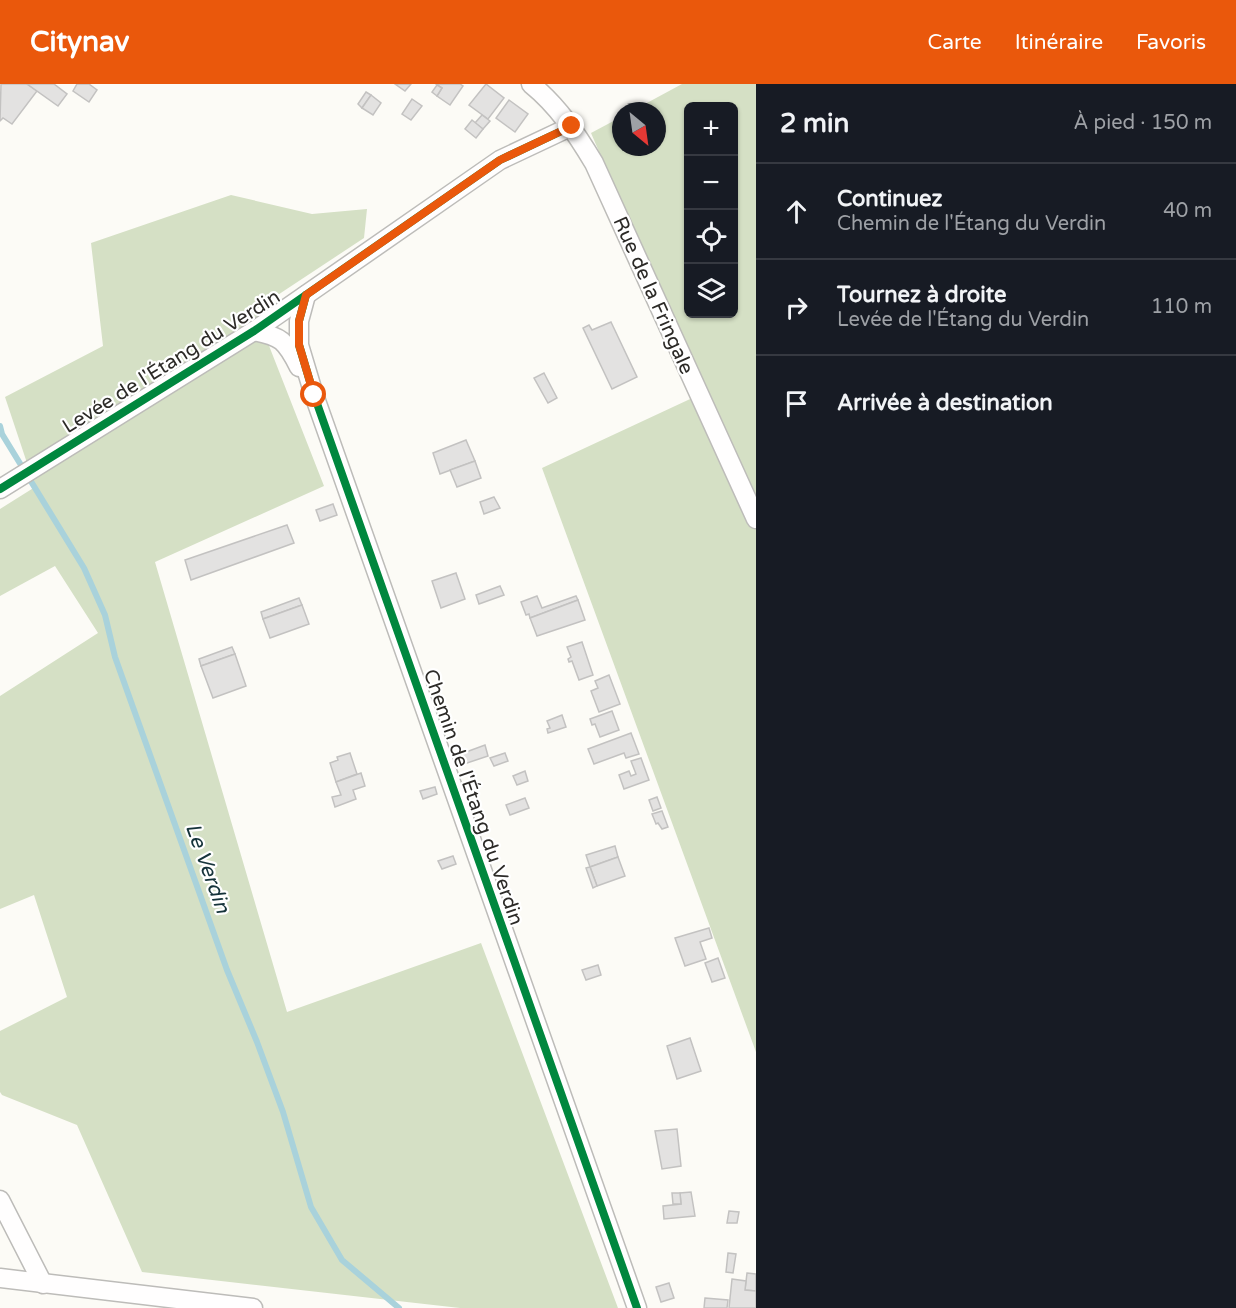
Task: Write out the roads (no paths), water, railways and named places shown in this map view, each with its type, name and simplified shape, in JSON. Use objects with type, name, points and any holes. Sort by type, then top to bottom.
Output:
[{"type":"street","name":"Rue de la Fringale","points":[[531,84],[547,97],[572,126],[594,162],[756,519]]},
{"type":"street","name":"Levée de l'Étang du Verdin","points":[[0,489],[254,331],[500,160],[572,126]]},
{"type":"street","name":"Chemin de l'Étang du Verdin","points":[[306,295],[299,321],[299,345],[314,395],[637,1308]]},
{"type":"street","name":"Chemin de l'Étang du Verdin","points":[[254,331],[276,335],[291,351],[314,395]]},
{"type":"street","points":[[0,1200],[44,1284]]},
{"type":"street","points":[[0,1278],[253,1308]]},
{"type":"waterway","name":"Le Verdin","points":[[0,426],[2,434],[84,568],[105,615],[115,657],[227,970],[283,1112],[311,1207],[342,1260],[399,1308]]}]
